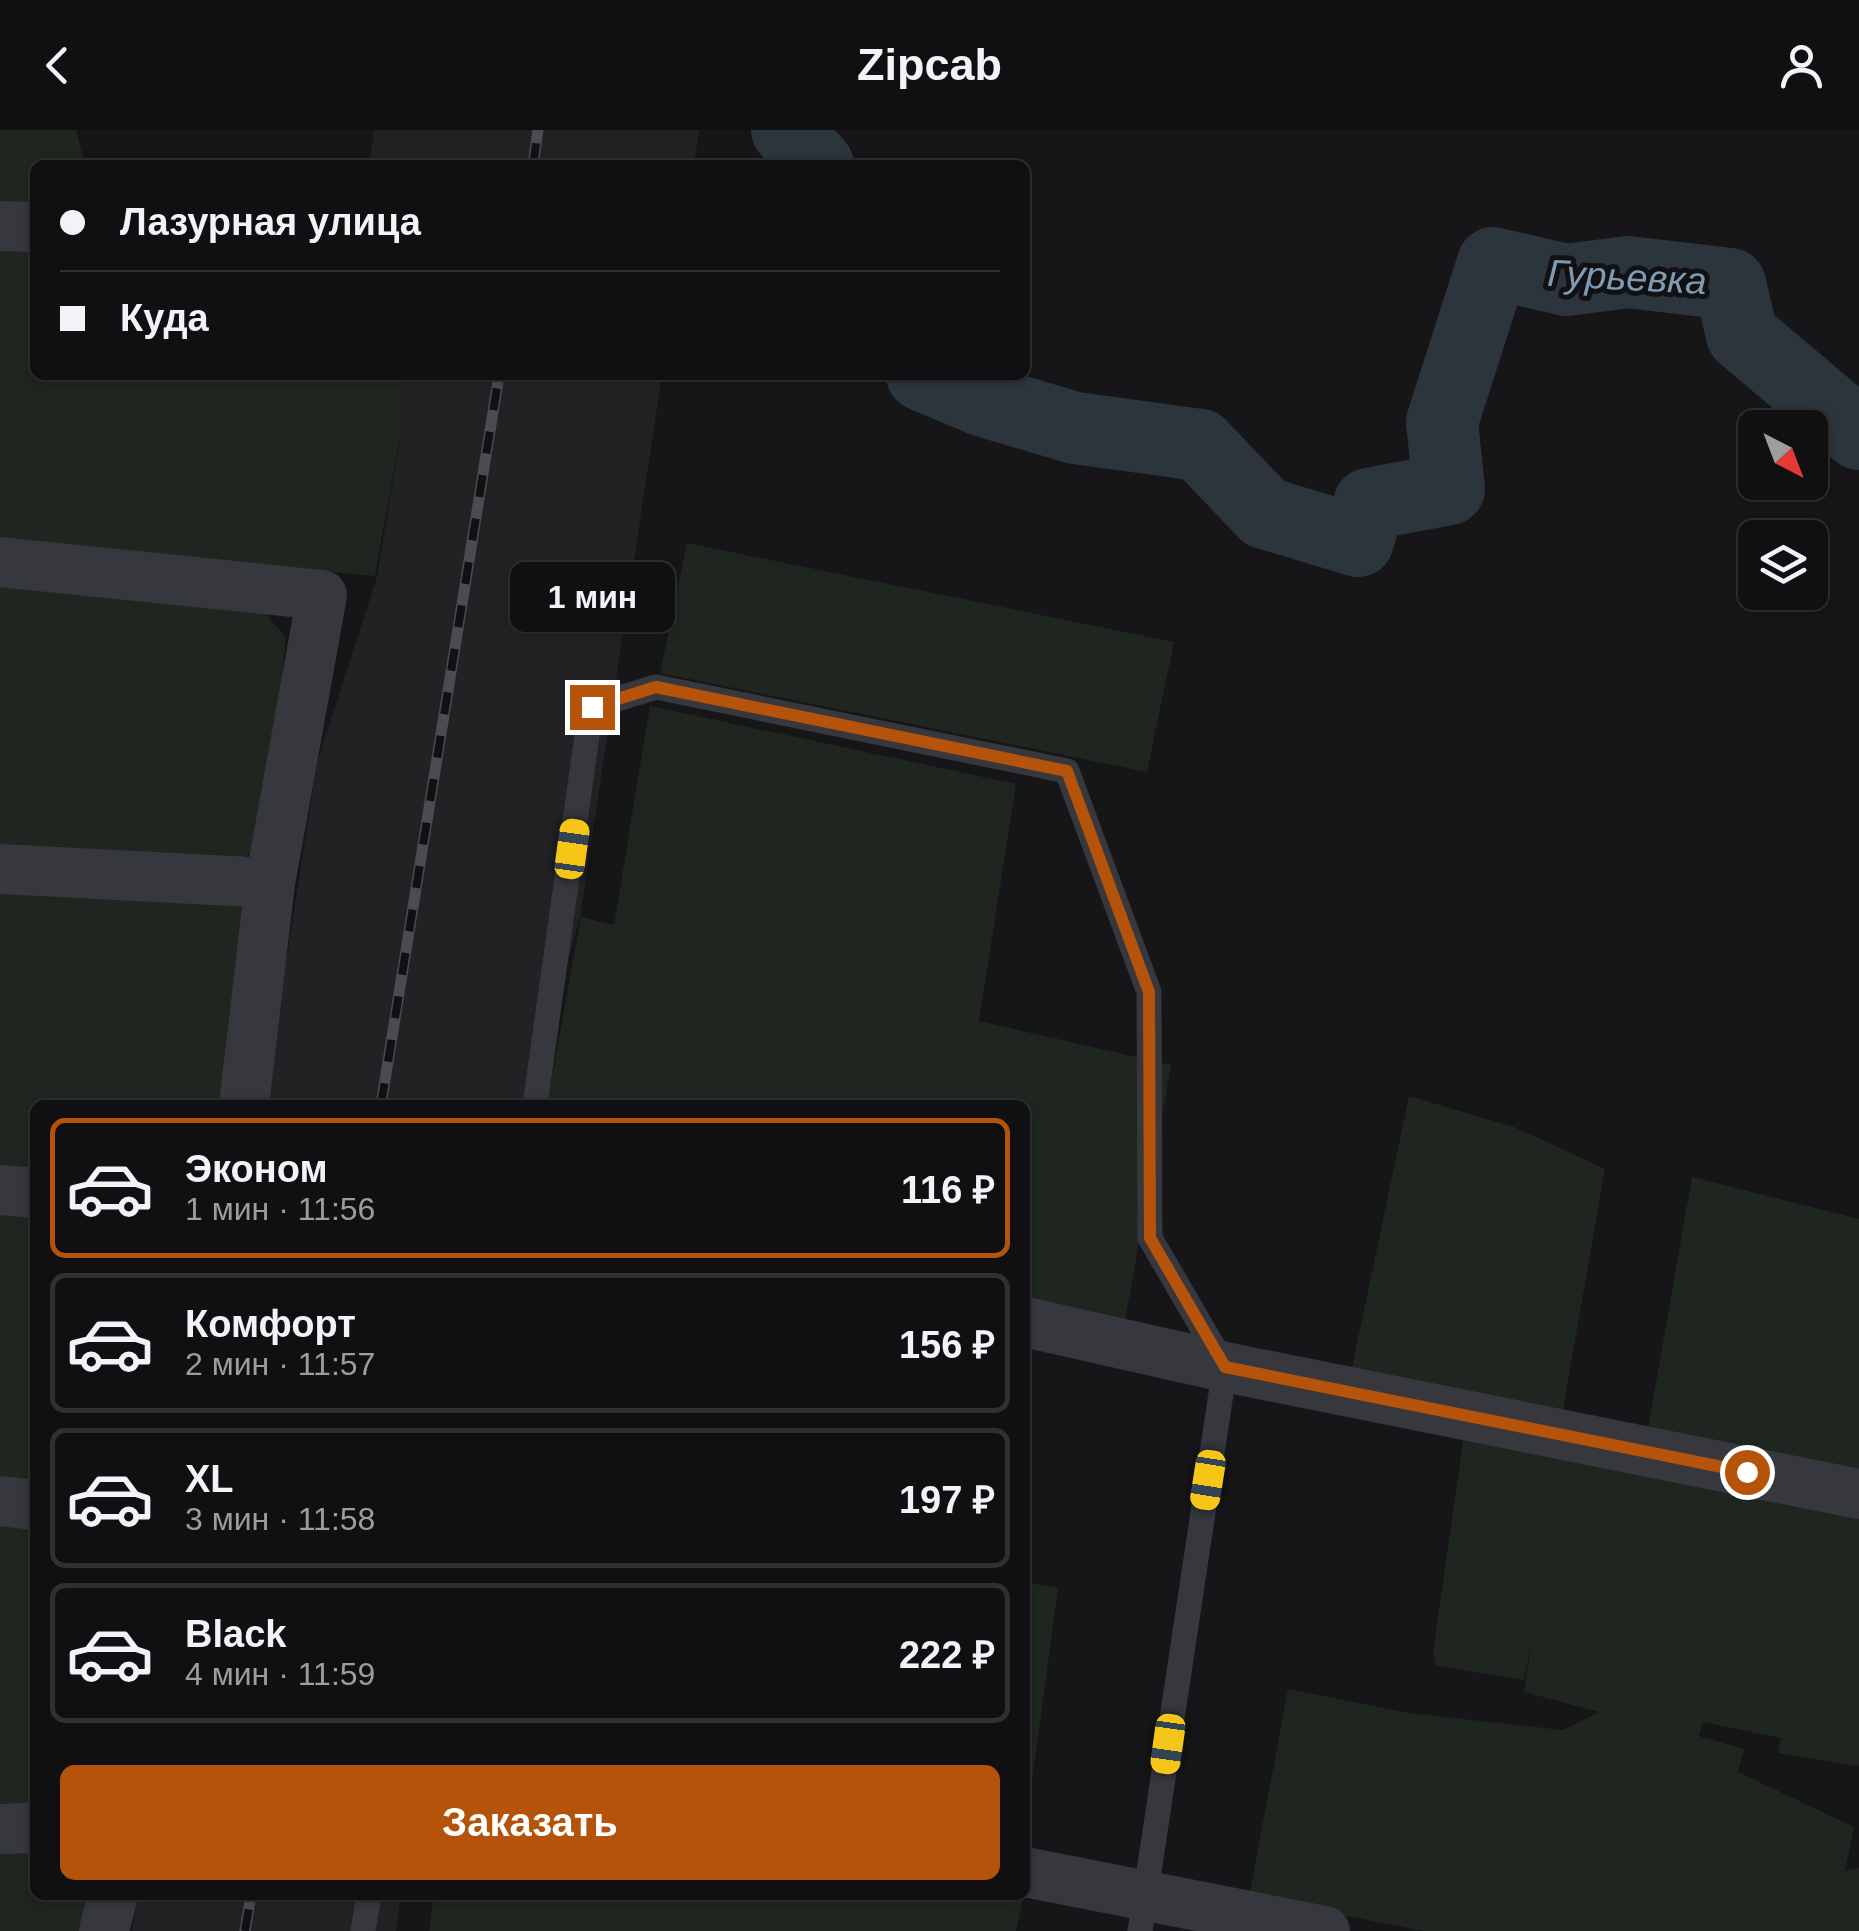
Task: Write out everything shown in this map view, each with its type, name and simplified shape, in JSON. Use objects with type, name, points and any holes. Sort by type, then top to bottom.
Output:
[{"type":"street","points":[[0,226],[30,227]]},
{"type":"street","points":[[0,562],[322,595],[270,883],[245,1100]]},
{"type":"street","points":[[0,869],[270,883]]},
{"type":"street","points":[[0,1190],[30,1193]]},
{"type":"street","points":[[1030,1323],[1225,1367],[1859,1494]]},
{"type":"street","points":[[0,1501],[30,1504]]},
{"type":"street","points":[[0,1829],[30,1828]]},
{"type":"street","points":[[1030,1874],[1143,1913],[1324,1931]]},
{"type":"street","points":[[104,1931],[112,1900]]},
{"type":"lane","points":[[536,1100],[592,707],[656,687],[1067,771],[1149,992],[1150,1238],[1225,1367],[1143,1913]]},
{"type":"lane","points":[[363,1931],[369,1900]]},
{"type":"shaded area","points":[[0,130],[76,130],[81,160],[30,160],[30,212],[0,211]]},
{"type":"shaded area","points":[[374,130],[699,130],[695,160],[370,160]]},
{"type":"shaded area","points":[[0,242],[30,245],[30,380],[400,380],[406,402],[375,576],[228,562],[0,552]]},
{"type":"shaded area","points":[[400,380],[661,380],[580,917],[529,1100],[265,1100],[317,763],[377,577],[406,401]]},
{"type":"shaded area","points":[[687,543],[1174,642],[1147,772],[660,673]]},
{"type":"shaded area","points":[[0,582],[259,606],[286,638],[275,737],[254,850],[237,862],[0,853]]},
{"type":"shaded area","points":[[650,706],[1016,784],[979,1021],[1171,1065],[1123,1332],[1030,1313],[1030,1100],[548,1100],[581,917],[614,925]]},
{"type":"shaded area","points":[[0,883],[238,895],[253,909],[232,1100],[30,1100],[30,1179],[0,1177]]},
{"type":"shaded area","points":[[1409,1096],[1514,1127],[1605,1169],[1561,1421],[1350,1377]]},
{"type":"shaded area","points":[[1692,1177],[1859,1219],[1859,1481],[1646,1440]]},
{"type":"shaded area","points":[[0,1207],[30,1209],[30,1487],[0,1484]]},
{"type":"shaded area","points":[[1464,1435],[1859,1511],[1859,1766],[1778,1753],[1781,1738],[1703,1722],[1699,1736],[1744,1749],[1738,1772],[1854,1827],[1845,1871],[1859,1868],[1859,1931],[1424,1931],[1249,1897],[1288,1689],[1409,1713],[1563,1730],[1599,1712],[1524,1692],[1532,1639],[1524,1680],[1436,1666],[1433,1652]]},
{"type":"shaded area","points":[[0,1519],[30,1522],[30,1811],[0,1812]]},
{"type":"shaded area","points":[[1030,1583],[1058,1588],[1030,1798]]},
{"type":"shaded area","points":[[0,1841],[30,1842],[30,1900],[92,1900],[87,1931],[0,1931]]},
{"type":"shaded area","points":[[137,1900],[400,1900],[396,1931],[132,1931]]},
{"type":"shaded area","points":[[433,1900],[1023,1900],[1016,1931],[429,1931]]},
{"type":"waterway","name":"Гурьевка","points":[[787,130],[814,160]]},
{"type":"waterway","name":"Гурьевка","points":[[934,380],[984,401],[1075,428],[1200,445],[1265,513],[1358,541],[1369,504],[1449,489],[1442,422],[1493,263],[1566,280],[1628,272],[1730,284],[1742,335],[1859,434]]},
{"type":"railway","points":[[534,160],[538,130]]},
{"type":"railway","points":[[382,1100],[498,380]]},
{"type":"railway","points":[[245,1931],[250,1900]]},
{"type":"route","points":[[592,707],[656,687],[1067,771],[1149,992],[1150,1238],[1225,1367],[1747,1472]]}]
